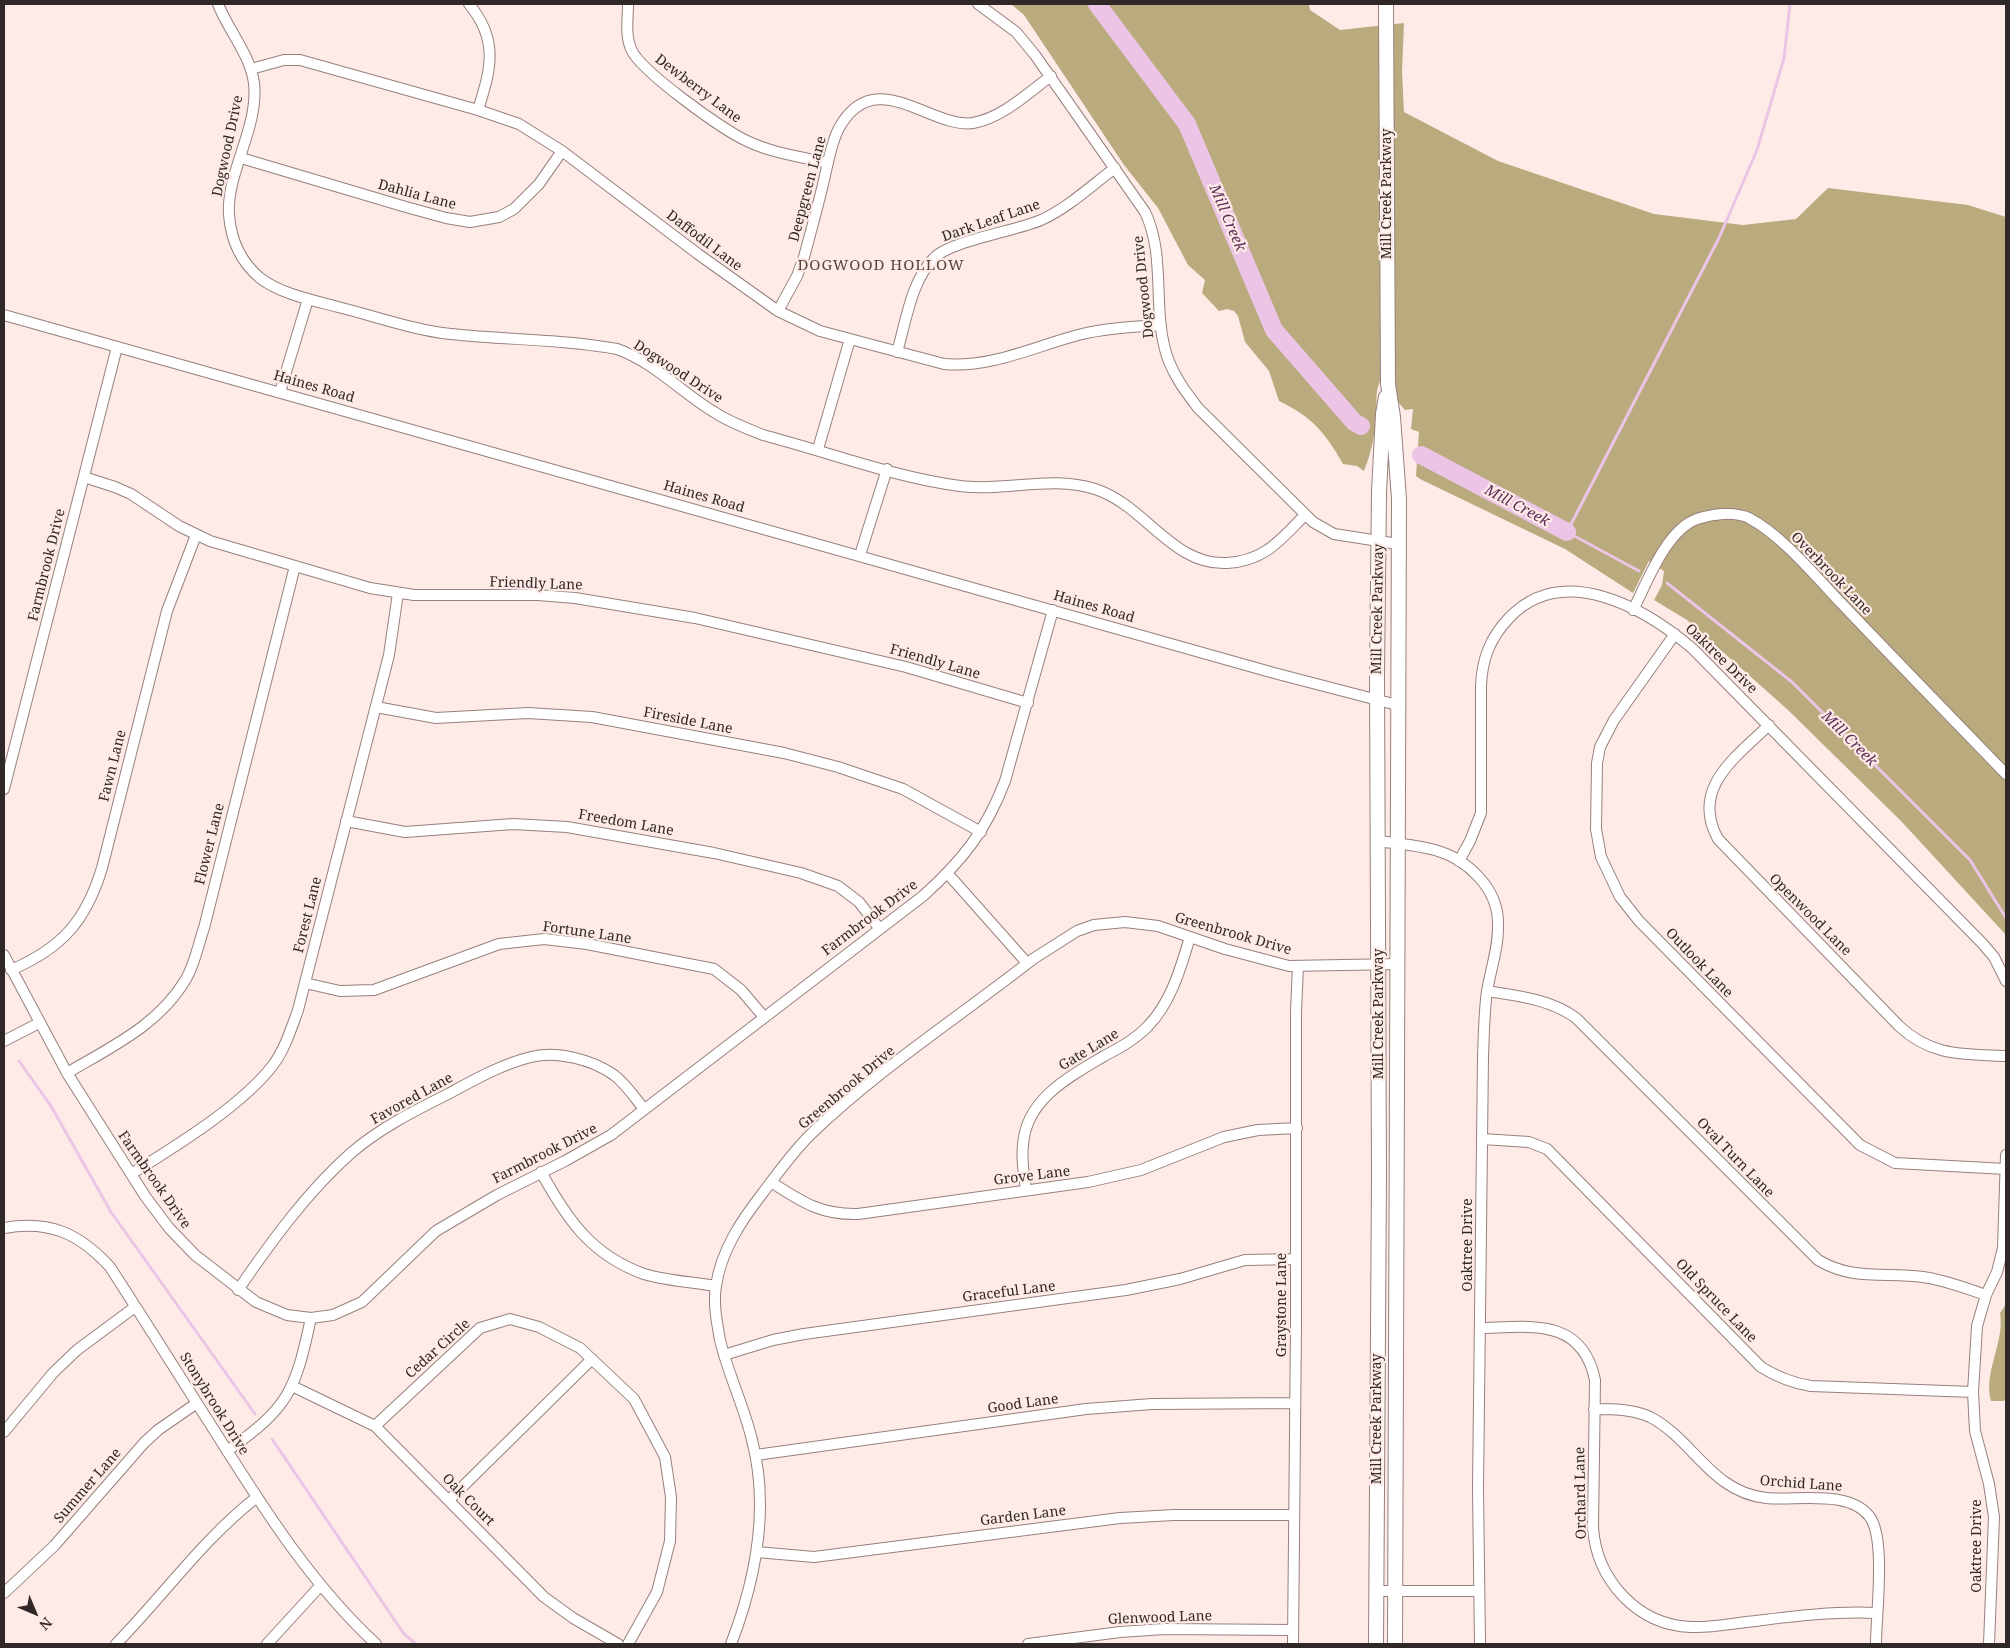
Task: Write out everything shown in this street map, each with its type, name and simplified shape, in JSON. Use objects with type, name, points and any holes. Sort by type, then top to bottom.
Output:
[{"type":"main road","name":"Mill Creek Parkway","points":[[1386,4],[1388,384],[1393,417],[1398,499],[1395,1644]]},
{"type":"main road","name":"Mill Creek Parkway","points":[[1376,1644],[1379,542],[1383,414],[1388,384]]},
{"type":"street","name":"Dogwood Drive","points":[[218,4],[251,69],[254,82],[254,106],[230,203],[230,222],[235,243],[243,259],[259,277],[276,287],[308,299],[444,333],[617,349],[640,360],[714,412],[736,425],[887,469],[961,486],[983,488],[1065,483],[1096,490],[1127,504],[1186,553],[1213,562],[1227,563],[1255,558],[1272,548],[1305,515]]},
{"type":"street","points":[[470,4],[484,25],[490,47],[487,80],[478,110]]},
{"type":"street","name":"Dewberry Lane","points":[[628,4],[627,34],[632,51],[654,74],[719,124],[748,141],[768,149],[828,163]]},
{"type":"street","name":"Dogwood Drive","points":[[978,4],[1016,32],[1051,76],[1144,212],[1152,231],[1157,259],[1161,325],[1168,358],[1183,390],[1198,408],[1305,515],[1334,534],[1398,544]]},
{"type":"street","name":"Daffodil Lane","points":[[251,69],[284,60],[300,60],[478,110],[519,124],[562,152],[778,311],[802,324],[850,340],[944,364],[974,364],[1090,332],[1161,325]]},
{"type":"street","name":"Deepgreen Lane","points":[[778,311],[797,276],[804,257],[828,163],[840,127],[849,114],[867,103],[885,99],[902,102],[952,120],[971,123],[991,118],[1051,76]]},
{"type":"street","name":"Dahlia Lane","points":[[241,158],[414,210],[470,222],[499,217],[514,209],[538,184],[562,152]]},
{"type":"street","name":"Dark Leaf Lane","points":[[897,352],[916,287],[926,267],[935,256],[956,246],[1041,220],[1055,212],[1115,168]]},
{"type":"street","points":[[280,392],[308,299]]},
{"type":"street","name":"Haines Road","points":[[4,315],[1282,675],[1397,705]]},
{"type":"street","points":[[818,449],[850,340]]},
{"type":"street","name":"Farmbrook Drive","points":[[4,789],[117,347]]},
{"type":"street","points":[[860,555],[887,469]]},
{"type":"street","name":"Friendly Lane","points":[[84,477],[130,494],[196,535],[224,546],[398,593],[436,596],[538,595],[575,598],[694,618],[906,668],[1028,703]]},
{"type":"street","name":"Overbrook Lane","points":[[1633,610],[1667,546],[1678,531],[1689,523],[1708,516],[1725,514],[1746,517],[1772,534],[1807,568],[2006,774]]},
{"type":"street","name":"Fawn Lane","points":[[11,970],[52,949],[75,927],[90,903],[102,868],[167,611],[196,535]]},
{"type":"street","name":"Flower Lane","points":[[67,1073],[153,1019],[174,997],[192,966],[296,566]]},
{"type":"street","name":"Oaktree Drive","points":[[1459,860],[1470,841],[1481,813],[1482,668],[1495,634],[1519,608],[1553,593],[1583,591],[1605,596],[1675,634],[1768,725],[1982,943],[1994,957],[2006,981]]},
{"type":"street","name":"Forest Lane","points":[[131,1174],[195,1132],[243,1096],[263,1077],[278,1057],[290,1032],[305,983],[376,707],[390,647],[398,593]]},
{"type":"street","name":"Farmbrook Drive","points":[[4,955],[67,1073],[131,1174],[180,1241],[238,1290],[270,1309],[287,1316],[311,1318],[333,1315],[362,1302],[436,1231],[489,1199],[596,1145],[923,896],[948,874],[981,832],[1005,781],[1053,610]]},
{"type":"street","name":"Outlook Lane","points":[[1675,634],[1614,720],[1600,746],[1597,763],[1596,829],[1599,848],[1607,875],[1620,897],[1639,921],[1860,1144],[1895,1163],[2006,1169]]},
{"type":"street","name":"Fireside Lane","points":[[376,707],[436,718],[528,712],[592,717],[784,753],[838,767],[904,789],[981,832]]},
{"type":"street","name":"Openwood Lane","points":[[1768,725],[1732,761],[1714,784],[1711,794],[1710,815],[1718,839],[1899,1026],[1920,1043],[1946,1053],[2006,1056]]},
{"type":"street","name":"Freedom Lane","points":[[346,822],[405,832],[534,824],[626,837],[714,853],[801,873],[838,886],[859,902],[879,928]]},
{"type":"street","name":"Oaktree Drive","points":[[1379,841],[1436,850],[1459,860],[1482,880],[1496,909],[1498,922],[1498,939],[1487,991],[1484,1016],[1478,1591],[1480,1644]]},
{"type":"street","points":[[948,874],[1027,963]]},
{"type":"street","name":"Greenbrook Drive","points":[[731,1644],[751,1587],[757,1552],[761,1498],[756,1455],[724,1355],[716,1316],[716,1286],[726,1252],[737,1229],[799,1147],[836,1112],[1027,963],[1077,931],[1102,923],[1143,923],[1258,959],[1298,966],[1398,964]]},
{"type":"street","name":"Gate Lane","points":[[1026,1190],[1022,1156],[1024,1135],[1038,1105],[1055,1087],[1126,1044],[1149,1026],[1164,1003],[1176,977],[1190,937]]},
{"type":"street","name":"Fortune Lane","points":[[305,983],[340,991],[374,990],[499,944],[544,939],[587,944],[714,969],[741,990],[764,1017]]},
{"type":"street","name":"Graystone Lane","points":[[1293,1644],[1297,1128],[1296,1012],[1298,966]]},
{"type":"street","name":"Oval Turn Lane","points":[[1487,991],[1540,1000],[1557,1006],[1576,1018],[1818,1260],[1842,1272],[1923,1277],[1943,1281],[1986,1295]]},
{"type":"street","points":[[4,1041],[39,1023]]},
{"type":"street","name":"Favored Lane","points":[[238,1290],[305,1202],[351,1153],[385,1128],[420,1108],[517,1061],[532,1056],[548,1055],[574,1059],[598,1066],[621,1081],[644,1109]]},
{"type":"street","name":"Grove Lane","points":[[771,1182],[814,1208],[841,1214],[858,1214],[1124,1175],[1205,1143],[1240,1133],[1297,1128]]},
{"type":"street","name":"Old Spruce Lane","points":[[1482,1140],[1528,1142],[1546,1149],[1761,1366],[1772,1374],[1797,1384],[1811,1386],[1973,1392]]},
{"type":"street","name":"Oaktree Drive","points":[[1989,1644],[1994,1517],[1989,1484],[1975,1431],[1973,1392],[1974,1344],[1986,1295],[1997,1272],[2002,1248],[2006,1155]]},
{"type":"street","points":[[541,1172],[567,1216],[584,1237],[613,1259],[645,1274],[716,1286]]},
{"type":"street","name":"Stonybrook Drive","points":[[4,1228],[25,1225],[53,1228],[84,1242],[110,1267],[227,1451],[299,1558],[321,1585],[376,1644]]},
{"type":"street","name":"Graceful Lane","points":[[724,1355],[773,1340],[804,1334],[1126,1290],[1245,1260],[1296,1259]]},
{"type":"street","points":[[4,1432],[53,1374],[77,1350],[135,1307]]},
{"type":"street","points":[[227,1451],[269,1419],[280,1407],[292,1386],[302,1362],[311,1318]]},
{"type":"street","name":"Cedar Circle","points":[[375,1426],[480,1328],[510,1319],[539,1327],[580,1348],[634,1399],[665,1457],[671,1497],[670,1542],[657,1592],[628,1644]]},
{"type":"street","name":"Orchard Lane","points":[[1481,1328],[1546,1327],[1567,1335],[1584,1351],[1595,1380],[1593,1528],[1597,1552],[1610,1581],[1625,1599],[1637,1609],[1658,1620],[1690,1627],[1830,1613],[1876,1612]]},
{"type":"street","points":[[449,1500],[592,1359]]},
{"type":"street","name":"Oak Court","points":[[292,1386],[375,1426],[544,1597],[573,1618],[618,1644]]},
{"type":"street","name":"Good Lane","points":[[756,1455],[1086,1408],[1152,1404],[1295,1403]]},
{"type":"street","name":"Summer Lane","points":[[4,1592],[54,1546],[144,1443],[158,1430],[197,1404]]},
{"type":"street","name":"Orchid Lane","points":[[1594,1409],[1628,1411],[1649,1417],[1668,1430],[1717,1477],[1750,1494],[1765,1498],[1840,1500],[1863,1510],[1874,1524],[1879,1542],[1876,1644]]},
{"type":"street","points":[[116,1644],[145,1615],[209,1540],[257,1497]]},
{"type":"street","name":"Garden Lane","points":[[757,1552],[814,1557],[1120,1518],[1174,1515],[1294,1515]]},
{"type":"street","points":[[267,1644],[321,1585]]},
{"type":"street","points":[[1376,1591],[1478,1591]]},
{"type":"street","name":"Glenwood Lane","points":[[1028,1644],[1120,1632],[1164,1629],[1293,1630]]},
{"type":"shaded area","points":[[1011,4],[1309,4],[1310,10],[1340,30],[1404,23],[1402,72],[1404,112],[1498,161],[1654,214],[1743,225],[1796,219],[1828,188],[1968,205],[2006,217],[2006,935],[1901,821],[1788,710],[1687,620],[1654,600],[1662,585],[1664,571],[1649,561],[1633,593],[1565,549],[1416,476],[1419,432],[1411,429],[1413,409],[1405,410],[1398,402],[1385,372],[1377,389],[1374,438],[1364,471],[1357,466],[1343,464],[1324,434],[1317,427],[1300,413],[1279,401],[1269,371],[1245,342],[1238,316],[1234,311],[1227,309],[1219,311],[1202,293],[1205,280],[1188,265],[1158,208],[1124,165],[1024,15]]},
{"type":"shaded area","points":[[2006,1304],[2006,1397],[2004,1401],[1991,1401],[1990,1379],[2000,1335],[2000,1313]]},
{"type":"waterway","name":"Mill Creek","points":[[1097,4],[1187,124],[1274,330],[1354,422],[1361,426]]},
{"type":"waterway","points":[[1639,571],[1567,532],[1719,238],[1757,150],[1784,58],[1790,4]]},
{"type":"waterway","name":"Mill Creek","points":[[1421,455],[1567,532]]},
{"type":"waterway","name":"Mill Creek","points":[[1667,583],[1792,682],[1970,860],[2006,918]]},
{"type":"waterway","points":[[19,1061],[51,1106],[111,1212],[255,1414]]},
{"type":"waterway","points":[[272,1439],[404,1634],[416,1644]]},
{"type":"district","name":"DOGWOOD HOLLOW","points":[[881,266]]}]
